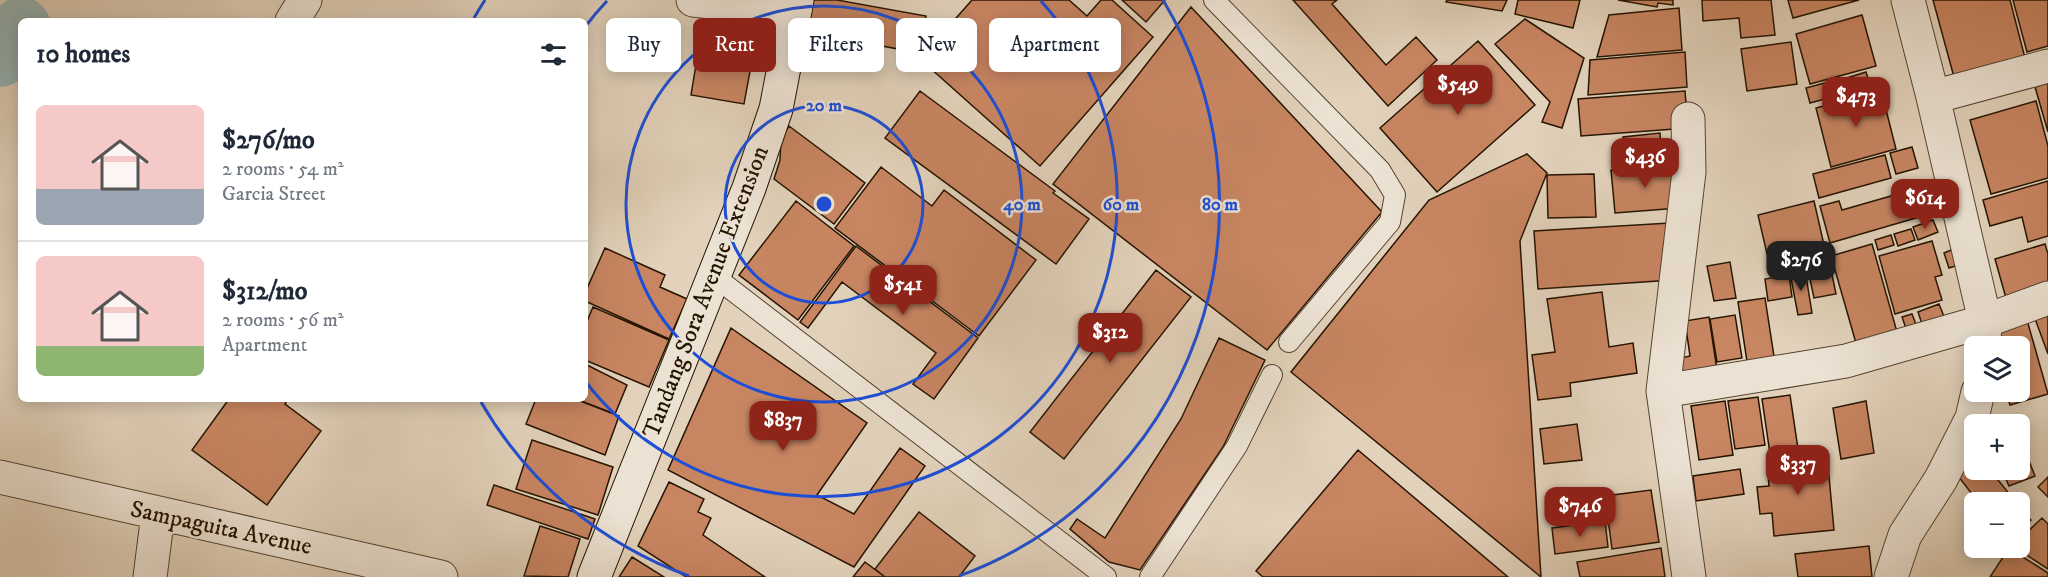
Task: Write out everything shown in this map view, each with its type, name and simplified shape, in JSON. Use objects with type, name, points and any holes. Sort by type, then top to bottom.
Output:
[{"type":"street","points":[[294,18],[305,0]]},
{"type":"street","points":[[693,0],[796,6]]},
{"type":"street","points":[[1908,0],[1933,98],[1985,334]]},
{"type":"street","name":"Tandang Sora Avenue Extension","points":[[594,577],[749,188],[776,109],[796,6]]},
{"type":"street","points":[[1933,98],[2048,66]]},
{"type":"street","points":[[1688,119],[1689,172],[1663,391],[1689,577]]},
{"type":"street","points":[[1663,391],[1846,361],[1985,334],[2048,298]]},
{"type":"street","points":[[1891,577],[1905,535],[1941,479],[1972,418],[1976,402]]},
{"type":"street","name":"Sampaguita Avenue","points":[[0,477],[441,577]]},
{"type":"street","points":[[150,577],[158,514]]},
{"type":"lane","points":[[1214,0],[1380,170],[1395,195],[1390,222],[1289,342]]},
{"type":"lane","points":[[715,277],[1106,577]]},
{"type":"lane","points":[[1150,577],[1237,446],[1272,375]]},
{"type":"building","points":[[801,0],[837,0],[926,16],[926,18],[896,18],[896,49],[884,46],[884,18],[797,18]]},
{"type":"building","points":[[972,0],[1069,0],[1087,16],[1101,0],[1112,0],[1153,37],[1040,166],[935,72],[977,72],[977,18],[956,18]]},
{"type":"building","points":[[1122,0],[1165,0],[1146,22]]},
{"type":"building","points":[[1293,0],[1337,0],[1332,4],[1386,65],[1416,37],[1437,60],[1388,106]]},
{"type":"building","points":[[1447,0],[1507,0],[1502,11],[1446,2]]},
{"type":"building","points":[[1518,0],[1580,0],[1573,28],[1515,14]]},
{"type":"building","points":[[1618,0],[1673,0],[1673,5],[1658,3],[1657,7]]},
{"type":"building","points":[[1702,0],[1771,0],[1775,35],[1741,38],[1739,18],[1703,21]]},
{"type":"building","points":[[1788,0],[1859,0],[1793,18]]},
{"type":"building","points":[[1933,0],[2010,0],[2025,58],[1954,77]]},
{"type":"building","points":[[2013,0],[2048,0],[2048,46],[2027,52]]},
{"type":"building","points":[[1191,7],[1382,212],[1267,350],[1053,184]]},
{"type":"building","points":[[1679,8],[1682,50],[1597,57],[1609,15]]},
{"type":"building","points":[[1862,15],[1876,66],[1810,84],[1796,34]]},
{"type":"building","points":[[1525,19],[1584,58],[1562,128],[1542,122],[1550,102],[1495,44]]},
{"type":"building","points":[[1478,41],[1535,105],[1437,192],[1380,128]]},
{"type":"building","points":[[1791,42],[1797,84],[1747,91],[1741,49]]},
{"type":"building","points":[[1685,52],[1687,87],[1588,95],[1590,60]]},
{"type":"building","points":[[695,72],[750,72],[744,104],[691,95]]},
{"type":"building","points":[[1866,72],[1870,85],[1840,94],[1837,81]]},
{"type":"building","points":[[1832,81],[1836,96],[1810,103],[1806,88]]},
{"type":"building","points":[[2048,83],[2048,132],[2035,87]]},
{"type":"building","points":[[1881,90],[1896,149],[1831,167],[1816,108]]},
{"type":"building","points":[[920,91],[1089,219],[1056,264],[885,138]]},
{"type":"building","points":[[1685,91],[1688,128],[1581,136],[1578,99]]},
{"type":"building","points":[[2036,101],[2048,146],[2048,178],[1991,194],[1970,120]]},
{"type":"building","points":[[789,126],[865,183],[834,224],[774,179],[780,160],[781,138]]},
{"type":"building","points":[[1660,133],[1662,162],[1626,165],[1623,137]]},
{"type":"building","points":[[1912,147],[1918,168],[1896,174],[1890,153]]},
{"type":"building","points":[[1527,154],[1547,173],[1520,241],[1541,577],[1291,372],[1429,200]]},
{"type":"building","points":[[1885,155],[1891,178],[1819,198],[1813,174]]},
{"type":"building","points":[[1675,165],[1679,208],[1615,213],[1611,170]]},
{"type":"building","points":[[881,167],[932,206],[944,190],[1036,260],[979,336],[835,228]]},
{"type":"building","points":[[1594,174],[1596,217],[1548,218],[1547,175]]},
{"type":"building","points":[[2048,181],[2048,236],[2028,242],[2022,217],[1990,226],[1983,200]]},
{"type":"building","points":[[1926,186],[1933,213],[1830,243],[1820,206],[1839,201],[1842,210]]},
{"type":"building","points":[[796,201],[854,246],[798,320],[739,275]]},
{"type":"building","points":[[1814,201],[1824,245],[1767,254],[1758,215]]},
{"type":"building","points":[[1933,220],[1938,232],[1918,240],[1913,227]]},
{"type":"building","points":[[1670,223],[1673,280],[1538,289],[1534,231]]},
{"type":"building","points":[[1911,229],[1915,240],[1898,246],[1894,234]]},
{"type":"building","points":[[1891,235],[1894,245],[1878,250],[1875,240]]},
{"type":"building","points":[[1932,241],[1942,275],[1935,277],[1942,300],[1895,314],[1879,256]]},
{"type":"building","points":[[1872,244],[1899,339],[1858,350],[1831,256]]},
{"type":"building","points":[[2045,244],[2048,254],[2048,286],[2006,298],[1995,259]]},
{"type":"building","points":[[856,246],[978,338],[934,399],[913,384],[936,353],[842,282],[808,328],[800,322]]},
{"type":"building","points":[[605,248],[665,275],[660,287],[687,299],[669,339],[588,302],[588,286]]},
{"type":"building","points":[[1956,248],[1962,264],[1949,268],[1944,253]]},
{"type":"building","points":[[1828,255],[1836,294],[1814,298],[1806,260]]},
{"type":"building","points":[[1730,262],[1736,298],[1714,301],[1707,266]]},
{"type":"building","points":[[1156,270],[1191,297],[1064,459],[1030,432]]},
{"type":"building","points":[[1805,270],[1812,313],[1798,315],[1790,273]]},
{"type":"building","points":[[1789,275],[1792,297],[1768,301],[1765,279]]},
{"type":"building","points":[[1602,292],[1609,347],[1633,343],[1637,373],[1570,383],[1571,396],[1538,400],[1532,355],[1555,352],[1547,299]]},
{"type":"building","points":[[1765,298],[1775,363],[1748,368],[1738,302]]},
{"type":"building","points":[[1939,304],[1945,319],[1923,327],[1918,312]]},
{"type":"building","points":[[593,307],[669,340],[649,387],[588,361],[588,319]]},
{"type":"building","points":[[2048,311],[2048,354],[2034,316]]},
{"type":"building","points":[[1912,314],[1917,327],[1907,331],[1902,317]]},
{"type":"building","points":[[1735,315],[1742,358],[1717,362],[1710,319]]},
{"type":"building","points":[[1709,317],[1717,370],[1680,376],[1677,359],[1690,356],[1685,321]]},
{"type":"building","points":[[2027,320],[2048,394],[2030,399],[2030,336],[1991,336],[1989,330]]},
{"type":"building","points":[[731,328],[867,423],[817,495],[854,514],[900,448],[925,466],[854,567],[668,470]]},
{"type":"building","points":[[1219,338],[1265,360],[1223,447],[1140,570],[1109,562],[1070,529],[1077,519],[1105,538],[1181,419]]},
{"type":"building","points":[[588,366],[627,385],[615,414],[584,402],[588,402]]},
{"type":"building","points":[[1790,395],[1798,449],[1770,454],[1762,399]]},
{"type":"building","points":[[1758,397],[1765,445],[1735,449],[1728,401]]},
{"type":"building","points":[[1725,401],[1733,455],[1699,460],[1691,406]]},
{"type":"building","points":[[1866,401],[1874,453],[1841,459],[1833,408]]},
{"type":"building","points":[[227,402],[286,402],[285,404],[321,431],[267,505],[192,450]]},
{"type":"building","points":[[535,402],[583,402],[619,416],[605,455],[526,424]]},
{"type":"building","points":[[1577,424],[1582,460],[1544,464],[1540,429]]},
{"type":"building","points":[[532,440],[613,467],[598,515],[516,489]]},
{"type":"building","points":[[1358,450],[1508,577],[1263,577],[1256,571]]},
{"type":"building","points":[[1827,455],[1834,530],[1774,536],[1772,513],[1760,514],[1757,487],[1769,486],[1767,461]]},
{"type":"building","points":[[2030,464],[2035,476],[2030,478]]},
{"type":"building","points":[[1964,465],[1964,480],[1998,480],[2008,492],[1970,492],[1955,472]]},
{"type":"building","points":[[1740,469],[1744,494],[1696,501],[1693,476]]},
{"type":"building","points":[[2048,477],[2048,497],[2038,487]]},
{"type":"building","points":[[2006,480],[2025,480],[2009,486]]},
{"type":"building","points":[[669,482],[704,499],[698,512],[711,518],[703,535],[765,577],[686,577],[638,546]]},
{"type":"building","points":[[494,485],[595,519],[588,539],[487,505]]},
{"type":"building","points":[[1651,490],[1659,542],[1612,549],[1605,496]]},
{"type":"building","points":[[919,512],[975,556],[959,577],[885,577],[875,569]]},
{"type":"building","points":[[2042,518],[2048,524],[2048,569],[2030,557],[2030,529]]},
{"type":"building","points":[[1605,521],[1608,547],[1555,554],[1552,528]]},
{"type":"building","points":[[540,526],[580,539],[568,577],[524,576]]},
{"type":"building","points":[[1869,546],[1872,577],[1798,577],[1795,554]]},
{"type":"building","points":[[1661,548],[1665,577],[1580,577],[1577,562]]},
{"type":"building","points":[[632,557],[664,577],[619,577]]},
{"type":"building","points":[[2002,558],[2025,558],[2048,573],[2048,577],[1990,577]]},
{"type":"building","points":[[865,562],[885,577],[853,577]]},
{"type":"waterway","points":[[0,57],[18,31]]}]
